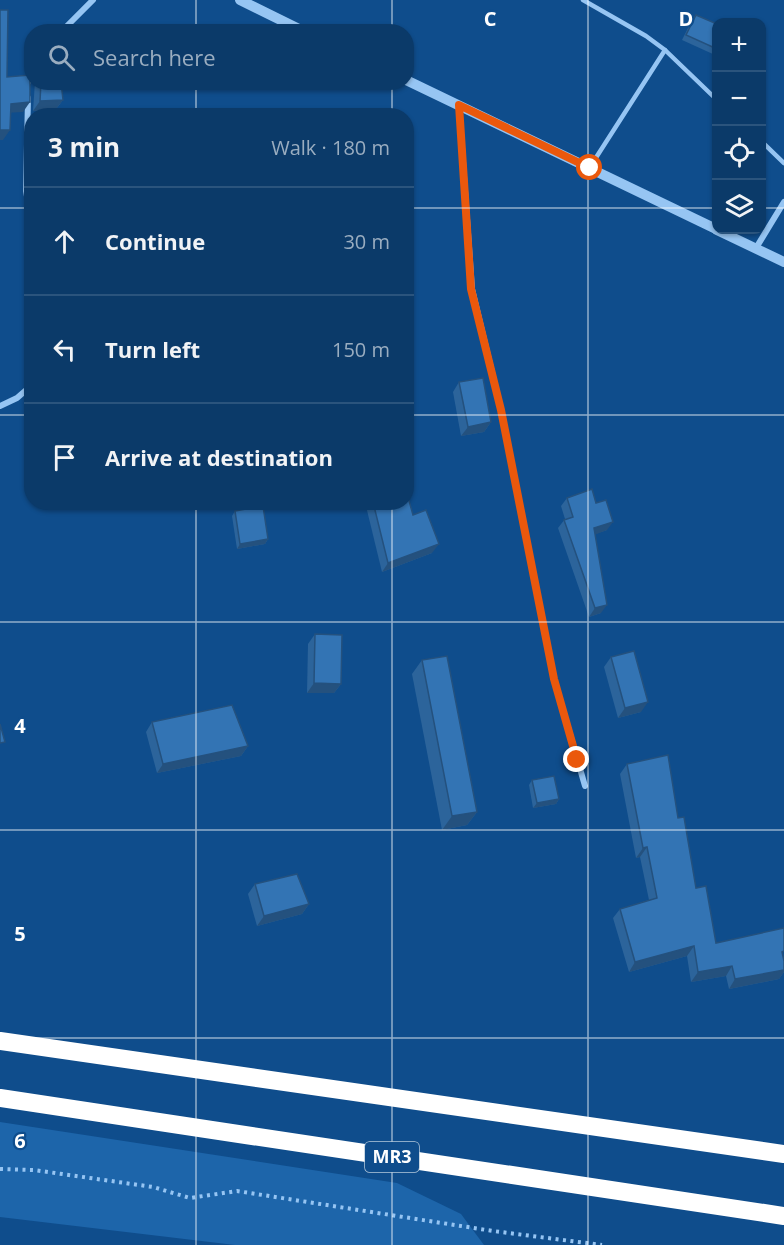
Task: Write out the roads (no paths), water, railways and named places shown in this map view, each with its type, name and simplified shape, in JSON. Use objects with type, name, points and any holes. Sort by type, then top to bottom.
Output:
[{"type":"highway","points":[[0,1041],[784,1154]]},
{"type":"highway","name":"MR3","points":[[0,1098],[783,1216]]},
{"type":"street","points":[[69,24],[93,0]]},
{"type":"street","points":[[240,0],[289,24]]},
{"type":"street","points":[[414,84],[712,227]]},
{"type":"street","points":[[27,108],[28,90]]},
{"type":"street","points":[[459,105],[471,289],[501,410],[554,679],[585,786]]},
{"type":"street","points":[[756,248],[784,202]]},
{"type":"street","points":[[727,234],[784,262]]},
{"type":"street","points":[[0,406],[24,392]]},
{"type":"lane","points":[[583,0],[646,36],[665,50],[712,94]]},
{"type":"lane","points":[[590,168],[665,50]]},
{"type":"lane","points":[[766,146],[784,163]]}]
